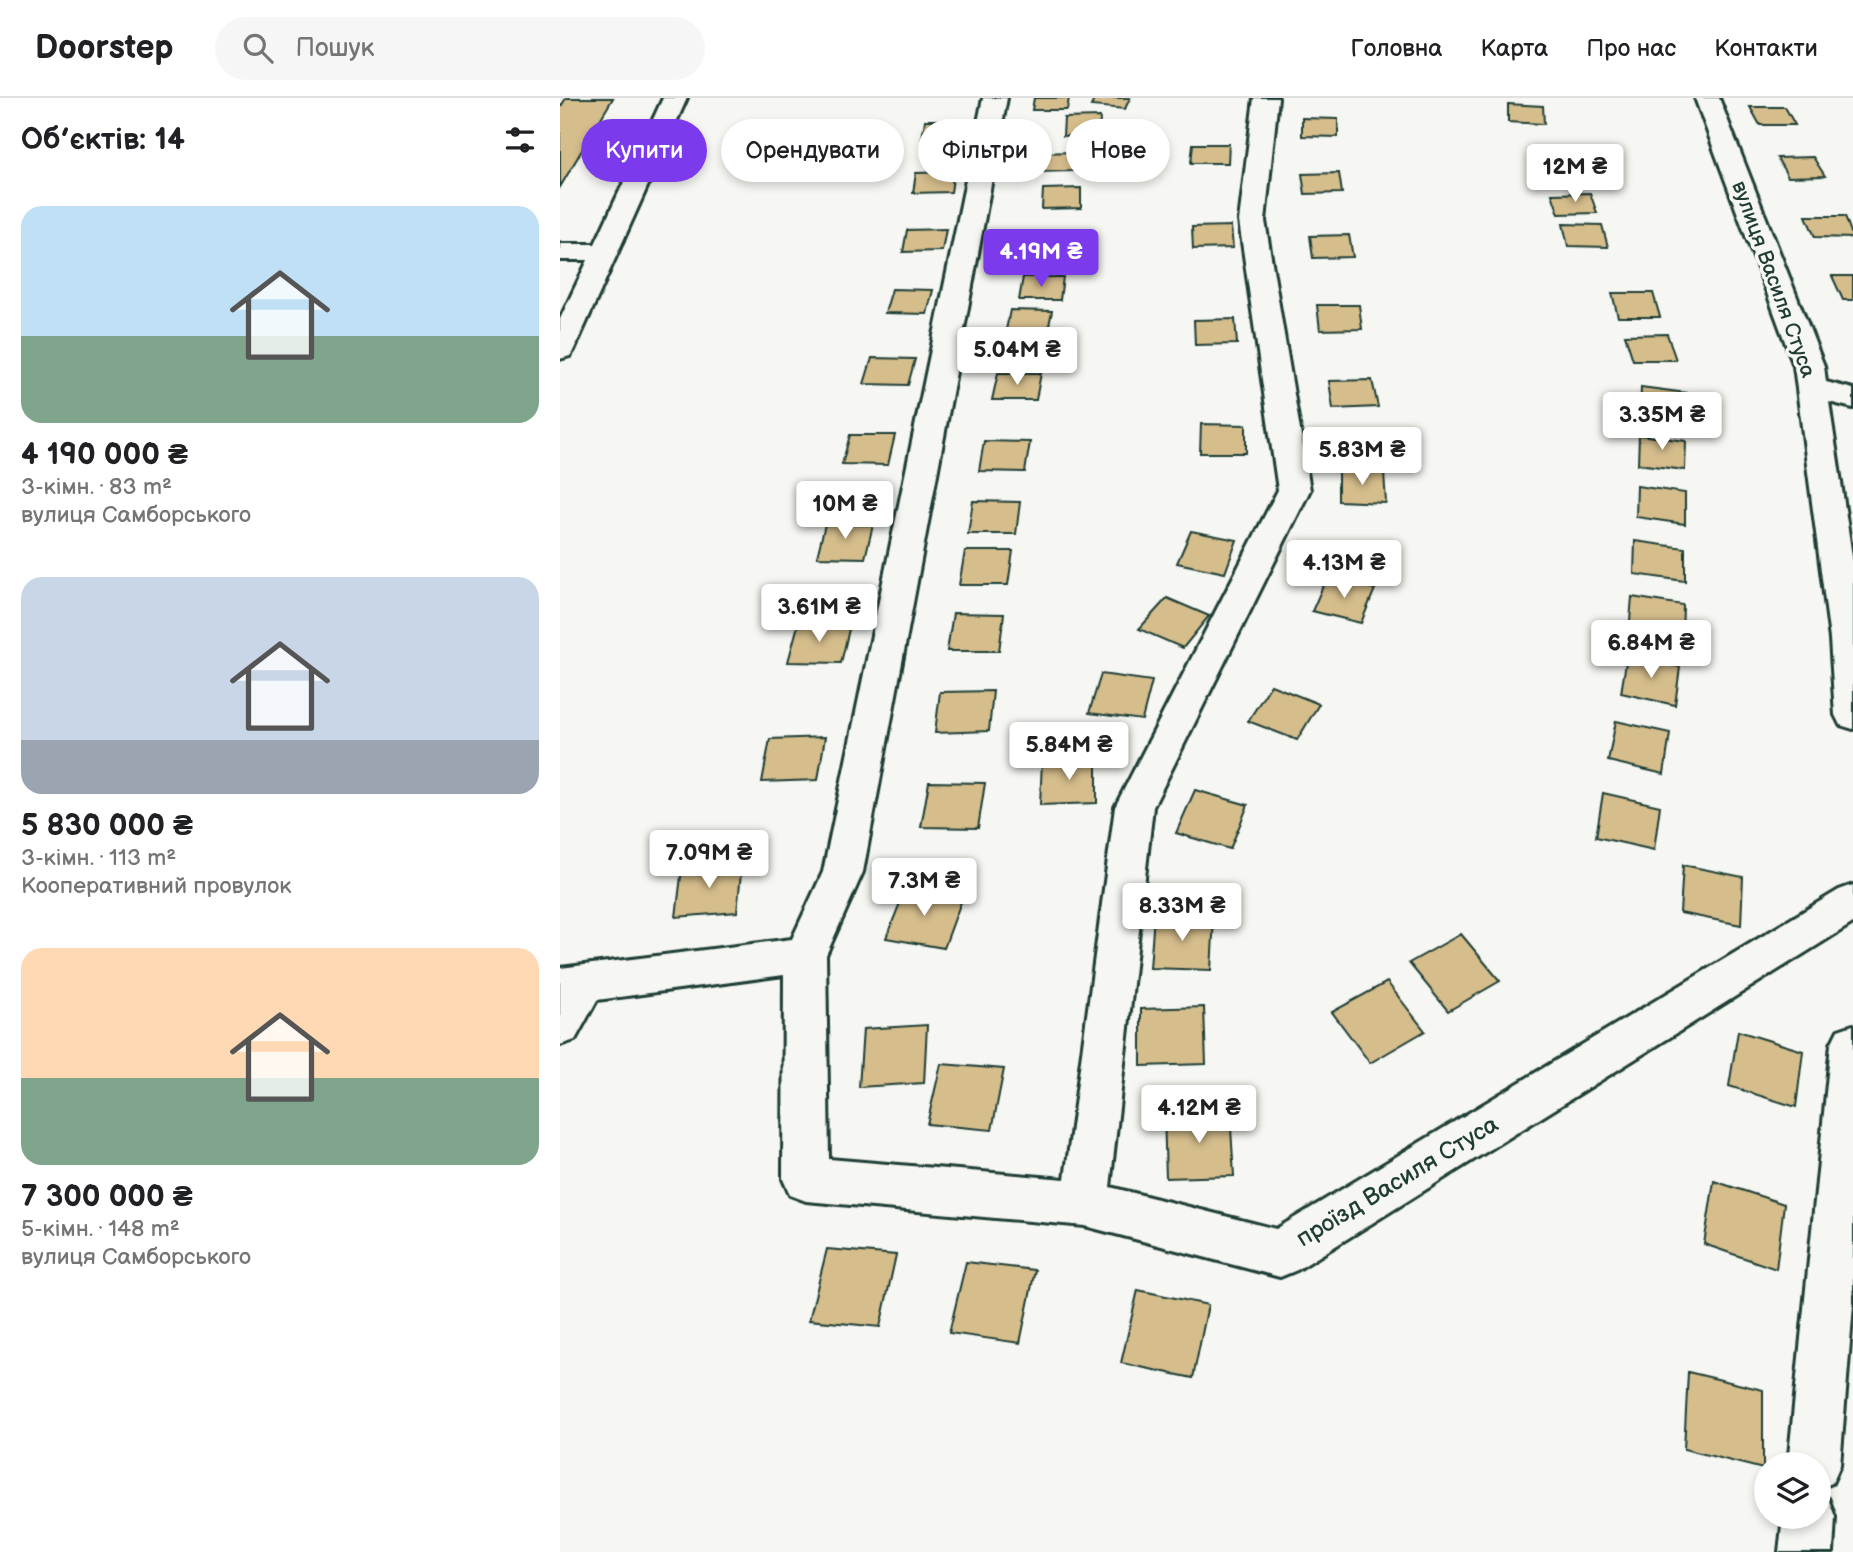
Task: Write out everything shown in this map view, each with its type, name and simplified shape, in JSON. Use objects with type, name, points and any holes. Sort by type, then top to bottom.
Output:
[{"type":"street","points":[[560,350],[675,98]]},
{"type":"street","points":[[560,1026],[572,984],[805,955],[843,872],[995,98]]},
{"type":"street","points":[[1085,1203],[1134,807],[1294,490],[1252,221],[1266,98]]},
{"type":"street","name":"вулиця Василя Стуса","points":[[1707,98],[1809,366],[1847,639],[1853,715]]},
{"type":"street","points":[[560,252],[605,252]]},
{"type":"street","points":[[1812,387],[1853,399]]},
{"type":"street","name":"проїзд Василя Стуса","points":[[805,955],[806,1179],[1085,1203],[1280,1253],[1853,902]]},
{"type":"street","points":[[1815,1452],[1853,1044]]},
{"type":"street","points":[[1806,1552],[1808,1529]]},
{"type":"building","points":[[566,98],[613,98],[600,119],[581,119],[581,152],[560,187],[560,108]]},
{"type":"building","points":[[1034,98],[1069,98],[1067,110],[1032,110]]},
{"type":"building","points":[[1095,98],[1130,98],[1125,109],[1091,106]]},
{"type":"building","points":[[1508,104],[1543,106],[1544,124],[1508,122]]},
{"type":"building","points":[[1750,107],[1785,107],[1795,125],[1760,125]]},
{"type":"building","points":[[1100,117],[1066,119],[1066,136],[1063,136],[1064,118]]},
{"type":"building","points":[[1302,118],[1338,119],[1338,137],[1302,136]]},
{"type":"building","points":[[1193,144],[1229,144],[1228,163],[1191,163]]},
{"type":"building","points":[[1066,152],[1066,171],[1052,172],[1052,153]]},
{"type":"building","points":[[1575,152],[1587,171],[1551,174],[1540,155]]},
{"type":"building","points":[[1813,157],[1825,176],[1788,177],[1777,158]]},
{"type":"building","points":[[916,173],[918,182],[952,182],[951,192],[913,193]]},
{"type":"building","points":[[1339,173],[1342,193],[1305,194],[1302,174]]},
{"type":"building","points":[[1081,188],[1081,208],[1042,209],[1043,189]]},
{"type":"building","points":[[1590,193],[1597,213],[1559,214],[1552,194]]},
{"type":"building","points":[[1806,216],[1845,216],[1853,238],[1815,237]]},
{"type":"building","points":[[1563,224],[1602,225],[1608,247],[1568,246]]},
{"type":"building","points":[[1231,226],[1233,248],[1193,249],[1192,227]]},
{"type":"building","points":[[946,229],[942,251],[903,252],[907,230]]},
{"type":"building","points":[[1087,235],[1087,257],[1047,258],[1048,236]]},
{"type":"building","points":[[1349,235],[1353,257],[1313,258],[1310,236]]},
{"type":"building","points":[[1832,276],[1853,276],[1853,300],[1843,300]]},
{"type":"building","points":[[1023,277],[1063,277],[1060,300],[1019,300]]},
{"type":"building","points":[[892,289],[933,290],[927,314],[885,313]]},
{"type":"building","points":[[1612,293],[1653,293],[1660,317],[1618,317]]},
{"type":"building","points":[[1317,305],[1359,305],[1362,329],[1320,330]]},
{"type":"building","points":[[1010,310],[1052,311],[1047,335],[1005,335]]},
{"type":"building","points":[[1235,319],[1237,344],[1195,345],[1194,320]]},
{"type":"building","points":[[1667,334],[1676,360],[1633,360],[1625,335]]},
{"type":"building","points":[[1007,341],[1049,342],[1045,368],[1001,367]]},
{"type":"building","points":[[872,358],[915,359],[908,385],[864,384]]},
{"type":"building","points":[[998,373],[1041,373],[1036,400],[992,400]]},
{"type":"building","points":[[1372,380],[1378,407],[1333,409],[1329,381]]},
{"type":"building","points":[[1641,387],[1686,393],[1686,420],[1640,415]]},
{"type":"building","points":[[1201,424],[1246,425],[1246,453],[1200,453]]},
{"type":"building","points":[[850,435],[895,435],[888,465],[842,464]]},
{"type":"building","points":[[1639,435],[1686,441],[1685,470],[1638,464]]},
{"type":"building","points":[[984,441],[1030,442],[1025,472],[979,471]]},
{"type":"building","points":[[1338,471],[1384,472],[1386,503],[1338,501]]},
{"type":"building","points":[[1637,486],[1685,493],[1685,524],[1636,517]]},
{"type":"building","points":[[973,501],[1020,502],[1016,534],[968,534]]},
{"type":"building","points":[[825,524],[873,525],[865,558],[817,557]]},
{"type":"building","points":[[1191,531],[1237,540],[1225,573],[1177,563]]},
{"type":"building","points":[[1635,541],[1685,548],[1685,581],[1634,574]]},
{"type":"building","points":[[965,551],[1013,551],[1008,585],[959,585]]},
{"type":"building","points":[[1327,577],[1375,589],[1361,623],[1312,611]]},
{"type":"building","points":[[1632,597],[1683,605],[1682,641],[1629,633]]},
{"type":"building","points":[[1167,598],[1209,616],[1183,648],[1139,629]]},
{"type":"building","points":[[953,613],[1004,614],[999,651],[947,651]]},
{"type":"building","points":[[798,625],[850,625],[841,663],[788,662]]},
{"type":"building","points":[[1627,656],[1680,667],[1675,705],[1621,693]]},
{"type":"building","points":[[1101,674],[1152,681],[1142,720],[1089,713]]},
{"type":"building","points":[[1271,685],[1319,704],[1297,740],[1248,721]]},
{"type":"building","points":[[993,691],[989,731],[935,733],[940,692]]},
{"type":"building","points":[[1616,721],[1670,733],[1664,774],[1608,761]]},
{"type":"building","points":[[825,737],[818,780],[762,782],[770,739]]},
{"type":"building","points":[[1097,759],[1097,803],[1040,805],[1042,761]]},
{"type":"building","points":[[929,782],[985,783],[978,828],[921,827]]},
{"type":"building","points":[[1195,790],[1248,805],[1230,849],[1176,833]]},
{"type":"building","points":[[1603,793],[1660,806],[1654,850],[1596,837]]},
{"type":"building","points":[[742,863],[737,912],[676,917],[682,868]]},
{"type":"building","points":[[1683,865],[1743,877],[1741,925],[1680,913]]},
{"type":"building","points":[[906,888],[962,899],[944,948],[886,938]]},
{"type":"building","points":[[1154,916],[1214,918],[1211,970],[1150,968]]},
{"type":"building","points":[[1461,934],[1500,981],[1448,1011],[1409,963]]},
{"type":"building","points":[[1387,982],[1425,1031],[1370,1063],[1332,1012]]},
{"type":"building","points":[[1204,1007],[1206,1064],[1141,1066],[1141,1009]]},
{"type":"building","points":[[927,1025],[924,1083],[859,1087],[863,1029]]},
{"type":"building","points":[[1738,1031],[1803,1051],[1796,1107],[1729,1086]]},
{"type":"building","points":[[941,1064],[1004,1069],[992,1130],[927,1124]]},
{"type":"building","points":[[1230,1112],[1234,1176],[1166,1178],[1164,1114]]},
{"type":"building","points":[[1714,1181],[1784,1204],[1776,1269],[1704,1244]]},
{"type":"building","points":[[827,1249],[896,1255],[880,1327],[809,1320]]},
{"type":"building","points":[[966,1262],[1035,1270],[1020,1343],[949,1333]]},
{"type":"building","points":[[1138,1290],[1208,1305],[1193,1378],[1121,1363]]},
{"type":"building","points":[[1688,1372],[1763,1390],[1763,1452],[1754,1452],[1754,1467],[1684,1449]]}]
